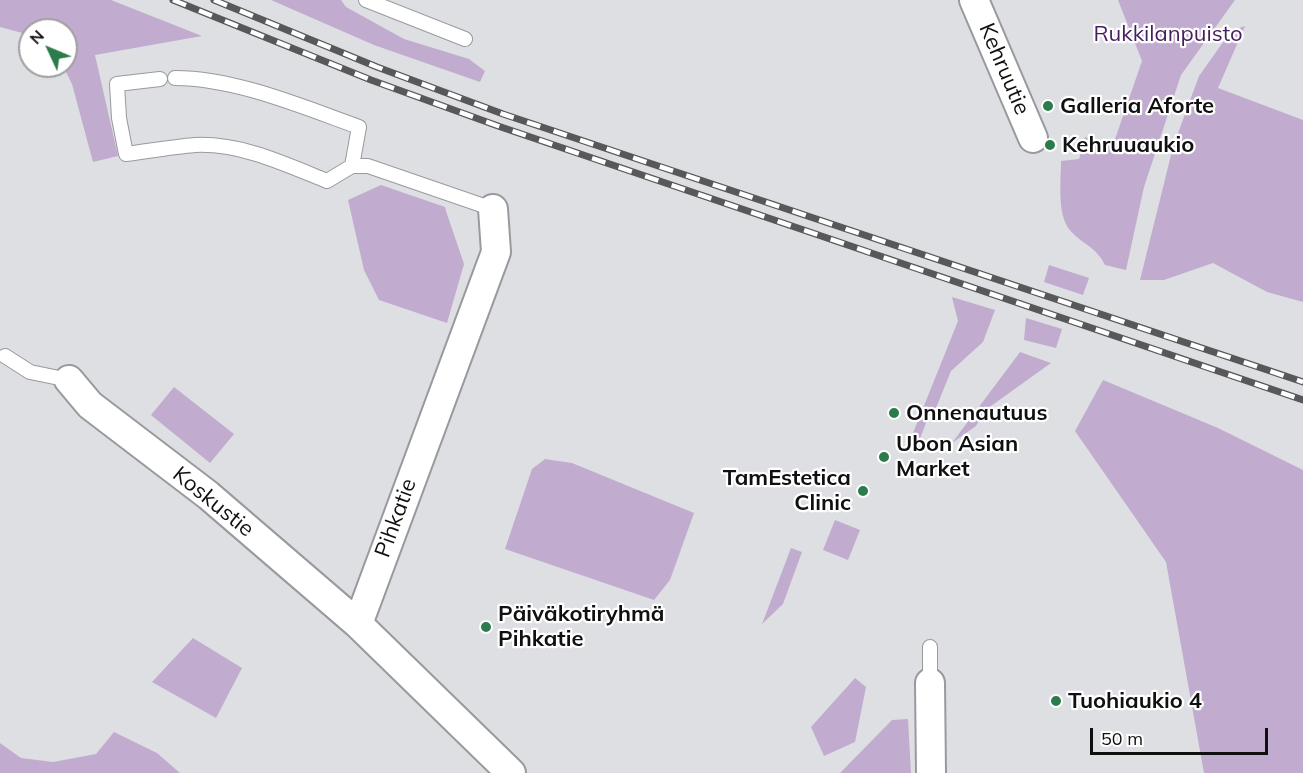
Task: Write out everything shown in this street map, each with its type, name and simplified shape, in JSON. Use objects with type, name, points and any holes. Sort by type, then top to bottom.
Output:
[{"type":"street","name":"Kehruutie","points":[[975,0],[1033,138]]},
{"type":"street","name":"Pihkatie","points":[[358,624],[496,252],[493,209]]},
{"type":"street","name":"Koskustie","points":[[69,380],[90,405],[208,495],[358,624]]},
{"type":"street","points":[[358,624],[511,773]]},
{"type":"street","points":[[930,682],[932,773]]},
{"type":"lane","points":[[366,0],[465,39]]},
{"type":"lane","points":[[352,166],[359,127],[285,100],[197,78],[117,84],[119,118],[126,154],[195,145],[230,147],[273,159],[327,181],[352,166],[368,166],[493,209]]},
{"type":"lane","points":[[5,356],[30,372],[69,380]]},
{"type":"lane","points":[[930,648],[930,682]]},
{"type":"green space","points":[[0,0],[111,0],[202,36],[95,55],[118,156],[93,162],[69,78],[78,78],[78,18],[18,18],[18,32],[0,27]]},
{"type":"green space","points":[[271,0],[341,0],[346,7],[404,39],[469,59],[485,71],[480,82],[374,45]]},
{"type":"green space","name":"Rukkilanpuisto","points":[[1118,0],[1235,0],[1181,75],[1144,187],[1126,270],[1105,265],[1093,249],[1069,229],[1065,222],[1060,196],[1061,161],[1079,159],[1085,137],[1113,145],[1142,61]]},
{"type":"green space","points":[[1245,26],[1218,88],[1303,120],[1303,302],[1267,292],[1213,263],[1164,280],[1140,280],[1173,147],[1199,76],[1231,31]]},
{"type":"green space","points":[[381,185],[445,207],[464,264],[447,323],[379,300],[364,270],[348,200]]},
{"type":"green space","points":[[1049,265],[1089,278],[1083,295],[1044,282]]},
{"type":"green space","points":[[952,297],[995,310],[983,342],[951,371],[936,408],[932,408],[917,446],[909,443],[958,321]]},
{"type":"green space","points":[[1026,318],[1062,329],[1056,348],[1024,340]]},
{"type":"green space","points":[[1020,352],[1051,363],[984,411],[976,426],[952,443]]},
{"type":"green space","points":[[1103,380],[1218,428],[1303,470],[1303,773],[1204,773],[1166,562],[1075,431]]},
{"type":"green space","points":[[174,387],[234,434],[210,463],[151,415]]},
{"type":"green space","points":[[545,459],[572,463],[694,513],[670,580],[654,600],[505,549],[532,469]]},
{"type":"green space","points":[[835,520],[860,530],[848,560],[823,550]]},
{"type":"green space","points":[[791,548],[802,552],[783,604],[762,624]]},
{"type":"green space","points":[[193,638],[242,668],[216,718],[152,682]]},
{"type":"green space","points":[[855,678],[866,687],[855,742],[824,756],[811,727]]},
{"type":"green space","points":[[908,719],[911,773],[840,773],[892,720]]},
{"type":"green space","points":[[114,732],[157,753],[180,773],[0,773],[0,743],[21,758],[53,762],[96,754]]},
{"type":"railway","points":[[173,0],[371,80],[498,126],[1303,400]]},
{"type":"railway","points":[[214,0],[377,67],[503,114],[1303,382]]},
{"type":"place","name":"Galleria Aforte","points":[[1048,106]]},
{"type":"place","name":"Kehruuaukio","points":[[1050,145]]},
{"type":"place","name":"Onnenautuus","points":[[894,413]]},
{"type":"place","name":"Ubon Asian Market","points":[[884,457]]},
{"type":"place","name":"TamEstetica Clinic","points":[[863,491]]},
{"type":"place","name":"Päiväkotiryhmä Pihkatie","points":[[486,627]]},
{"type":"place","name":"Tuohiaukio 4","points":[[1056,701]]}]
